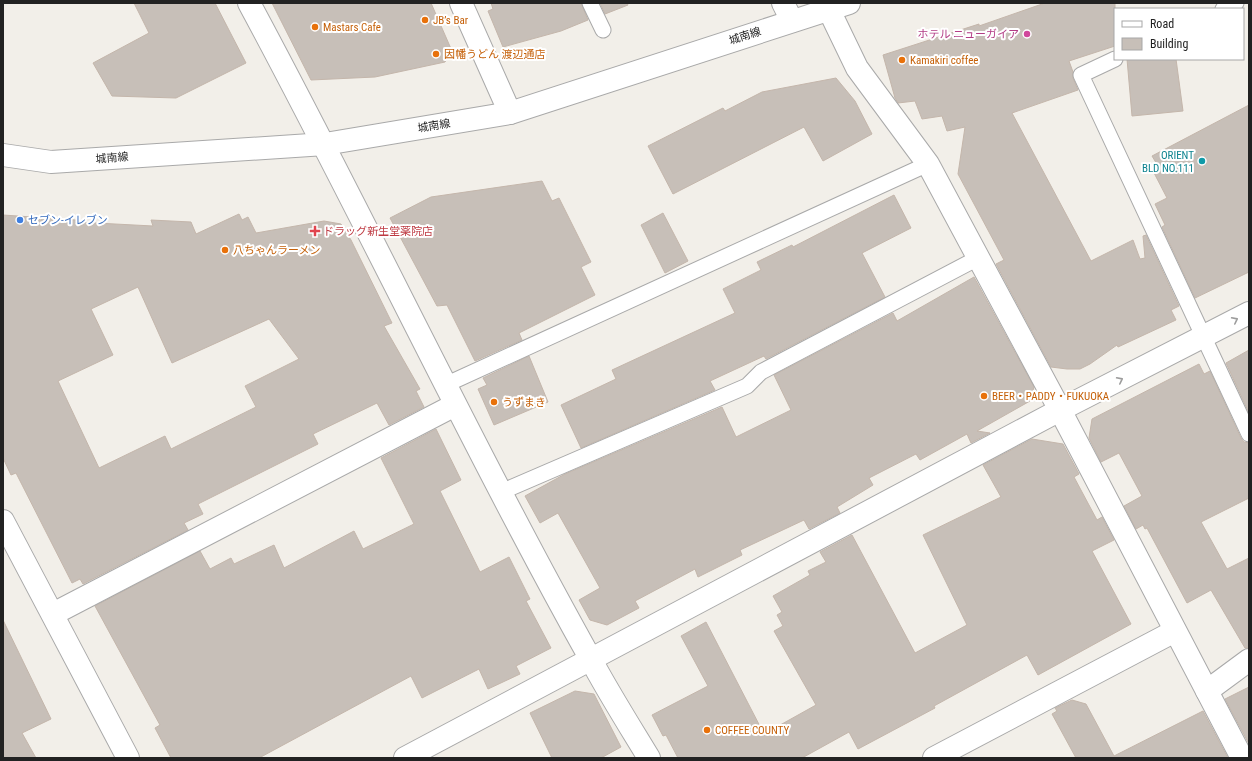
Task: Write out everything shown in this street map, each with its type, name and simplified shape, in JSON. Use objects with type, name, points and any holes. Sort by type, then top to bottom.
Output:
[{"type":"street","points":[[249,3],[324,144],[455,405],[501,492],[590,659],[649,758]]},
{"type":"street","points":[[461,3],[510,113]]},
{"type":"street","name":"城南線","points":[[3,155],[51,162],[324,144],[510,113],[788,12],[829,10],[849,3]]},
{"type":"street","points":[[829,10],[857,68],[928,164],[1060,410],[1242,758]]},
{"type":"street","points":[[405,758],[1060,410],[1249,313]]},
{"type":"street","points":[[53,614],[455,405]]},
{"type":"street","points":[[3,521],[128,758]]},
{"type":"street","points":[[934,758],[1175,631]]},
{"type":"street","points":[[1208,691],[1249,660]]},
{"type":"lane","points":[[590,3],[603,30]]},
{"type":"lane","points":[[1225,8],[1236,3]]},
{"type":"lane","points":[[1114,59],[1081,75],[1249,434]]},
{"type":"lane","points":[[445,385],[928,164]]},
{"type":"lane","points":[[501,492],[747,386],[761,372],[978,258]]},
{"type":"building","points":[[134,3],[215,3],[246,63],[176,98],[112,96],[93,63],[149,33]]},
{"type":"building","points":[[272,3],[431,3],[452,51],[445,62],[375,77],[311,80]]},
{"type":"building","points":[[491,3],[581,3],[588,20],[561,31],[503,47],[488,11],[493,9]]},
{"type":"building","points":[[600,3],[627,3],[628,5],[605,14]]},
{"type":"building","points":[[1045,3],[1115,3],[1114,46],[1069,61],[1073,72],[1073,78],[1078,90],[1012,113],[1091,261],[1133,240],[1140,259],[1145,258],[1143,236],[1146,235],[1179,306],[1171,310],[1176,320],[1118,347],[1117,345],[1090,364],[1080,369],[1051,367],[996,264],[1004,260],[958,174],[965,127],[947,131],[942,116],[922,119],[915,101],[898,103],[895,98],[883,55],[979,24],[979,26]]},
{"type":"building","points":[[1127,60],[1176,60],[1183,111],[1132,116]]},
{"type":"building","points":[[836,78],[855,101],[872,134],[823,161],[804,127],[673,194],[648,146],[723,108],[725,111],[762,92]]},
{"type":"building","points":[[1249,105],[1249,272],[1195,298],[1162,227],[1165,225],[1155,204],[1167,198],[1152,169],[1158,166],[1152,156]]},
{"type":"building","points":[[542,181],[552,201],[559,198],[591,262],[581,267],[595,295],[519,333],[522,340],[475,361],[447,305],[437,306],[390,218],[431,197]]},
{"type":"building","points":[[894,195],[911,228],[862,253],[885,297],[766,359],[764,356],[710,381],[715,390],[581,448],[561,405],[616,379],[612,370],[735,313],[723,289],[761,270],[757,262],[792,245],[793,247]]},
{"type":"building","points":[[663,213],[688,261],[665,273],[641,225]]},
{"type":"building","points":[[239,214],[242,220],[248,217],[256,233],[324,221],[341,224],[351,240],[392,323],[384,326],[420,389],[416,391],[424,407],[389,425],[377,403],[313,434],[318,444],[198,504],[203,514],[184,523],[188,530],[83,584],[80,579],[72,583],[16,473],[11,475],[3,458],[3,215],[76,220],[77,222],[153,226],[151,220],[191,222],[196,234]],"holes":[[[138,287],[172,363],[269,319],[299,359],[245,386],[256,407],[171,449],[165,436],[99,468],[58,381],[113,355],[91,309]]]},
{"type":"building","points":[[974,277],[1034,387],[1030,401],[977,431],[990,433],[971,443],[967,434],[920,460],[916,454],[869,478],[873,485],[837,507],[840,513],[809,529],[804,520],[740,550],[742,555],[698,577],[695,569],[635,601],[639,608],[607,625],[590,620],[579,600],[600,588],[558,513],[540,523],[525,496],[565,474],[722,407],[736,437],[791,410],[774,375],[893,313],[897,321]]},
{"type":"building","points":[[1249,350],[1249,413],[1226,363]]},
{"type":"building","points":[[529,356],[548,402],[494,425],[478,389],[487,385],[483,378]]},
{"type":"building","points":[[1199,364],[1204,374],[1210,371],[1241,438],[1244,442],[1249,443],[1249,498],[1201,522],[1227,569],[1249,558],[1249,648],[1245,648],[1211,590],[1187,603],[1147,528],[1145,529],[1143,525],[1136,529],[1124,506],[1142,496],[1119,453],[1101,462],[1089,438],[1092,419]]},
{"type":"building","points":[[436,429],[461,480],[440,491],[480,572],[509,557],[530,599],[526,601],[551,648],[516,666],[520,674],[488,689],[479,669],[422,698],[411,676],[259,758],[171,758],[155,728],[160,725],[95,606],[200,551],[210,569],[231,558],[234,564],[274,545],[284,568],[354,531],[363,549],[414,524],[381,458]]},
{"type":"building","points":[[1032,439],[1063,444],[1079,474],[1074,477],[1097,520],[1102,517],[1114,540],[1092,551],[1131,624],[1038,675],[1027,655],[934,706],[935,708],[858,749],[849,732],[802,758],[678,758],[666,735],[663,736],[652,715],[708,686],[681,636],[706,622],[764,734],[816,705],[774,631],[783,626],[777,615],[782,612],[773,596],[810,575],[808,571],[826,562],[820,552],[852,535],[915,653],[967,625],[923,535],[1001,497],[983,465]]},
{"type":"building","points":[[3,620],[51,719],[22,733],[36,758],[3,758]]},
{"type":"building","points":[[1249,687],[1249,744],[1225,699]]},
{"type":"building","points":[[575,691],[594,694],[621,747],[601,758],[552,758],[530,713]]},
{"type":"building","points":[[1072,700],[1086,704],[1114,756],[1203,711],[1228,758],[1076,758],[1052,714],[1057,711],[1055,708]]},
{"type":"place","name":"JB’s Bar","points":[[425,20]]},
{"type":"place","name":"Mastars Cafe","points":[[315,27]]},
{"type":"place","name":"ホテル ニューガイア","points":[[1027,34]]},
{"type":"place","name":"因幡うどん 渡辺通店","points":[[436,54]]},
{"type":"place","name":"Kamakiri coffee","points":[[902,60]]},
{"type":"place","name":"ORIENT BLD NO.111","points":[[1202,161]]},
{"type":"place","name":"セブン-イレブン","points":[[20,220]]},
{"type":"place","name":"ドラッグ新生堂薬院店","points":[[315,231]]},
{"type":"place","name":"八ちゃんラーメン","points":[[225,250]]},
{"type":"place","name":"BEER・PADDY・FUKUOKA","points":[[984,396]]},
{"type":"place","name":"うずまき","points":[[494,402]]},
{"type":"place","name":"COFFEE COUNTY","points":[[707,730]]}]
